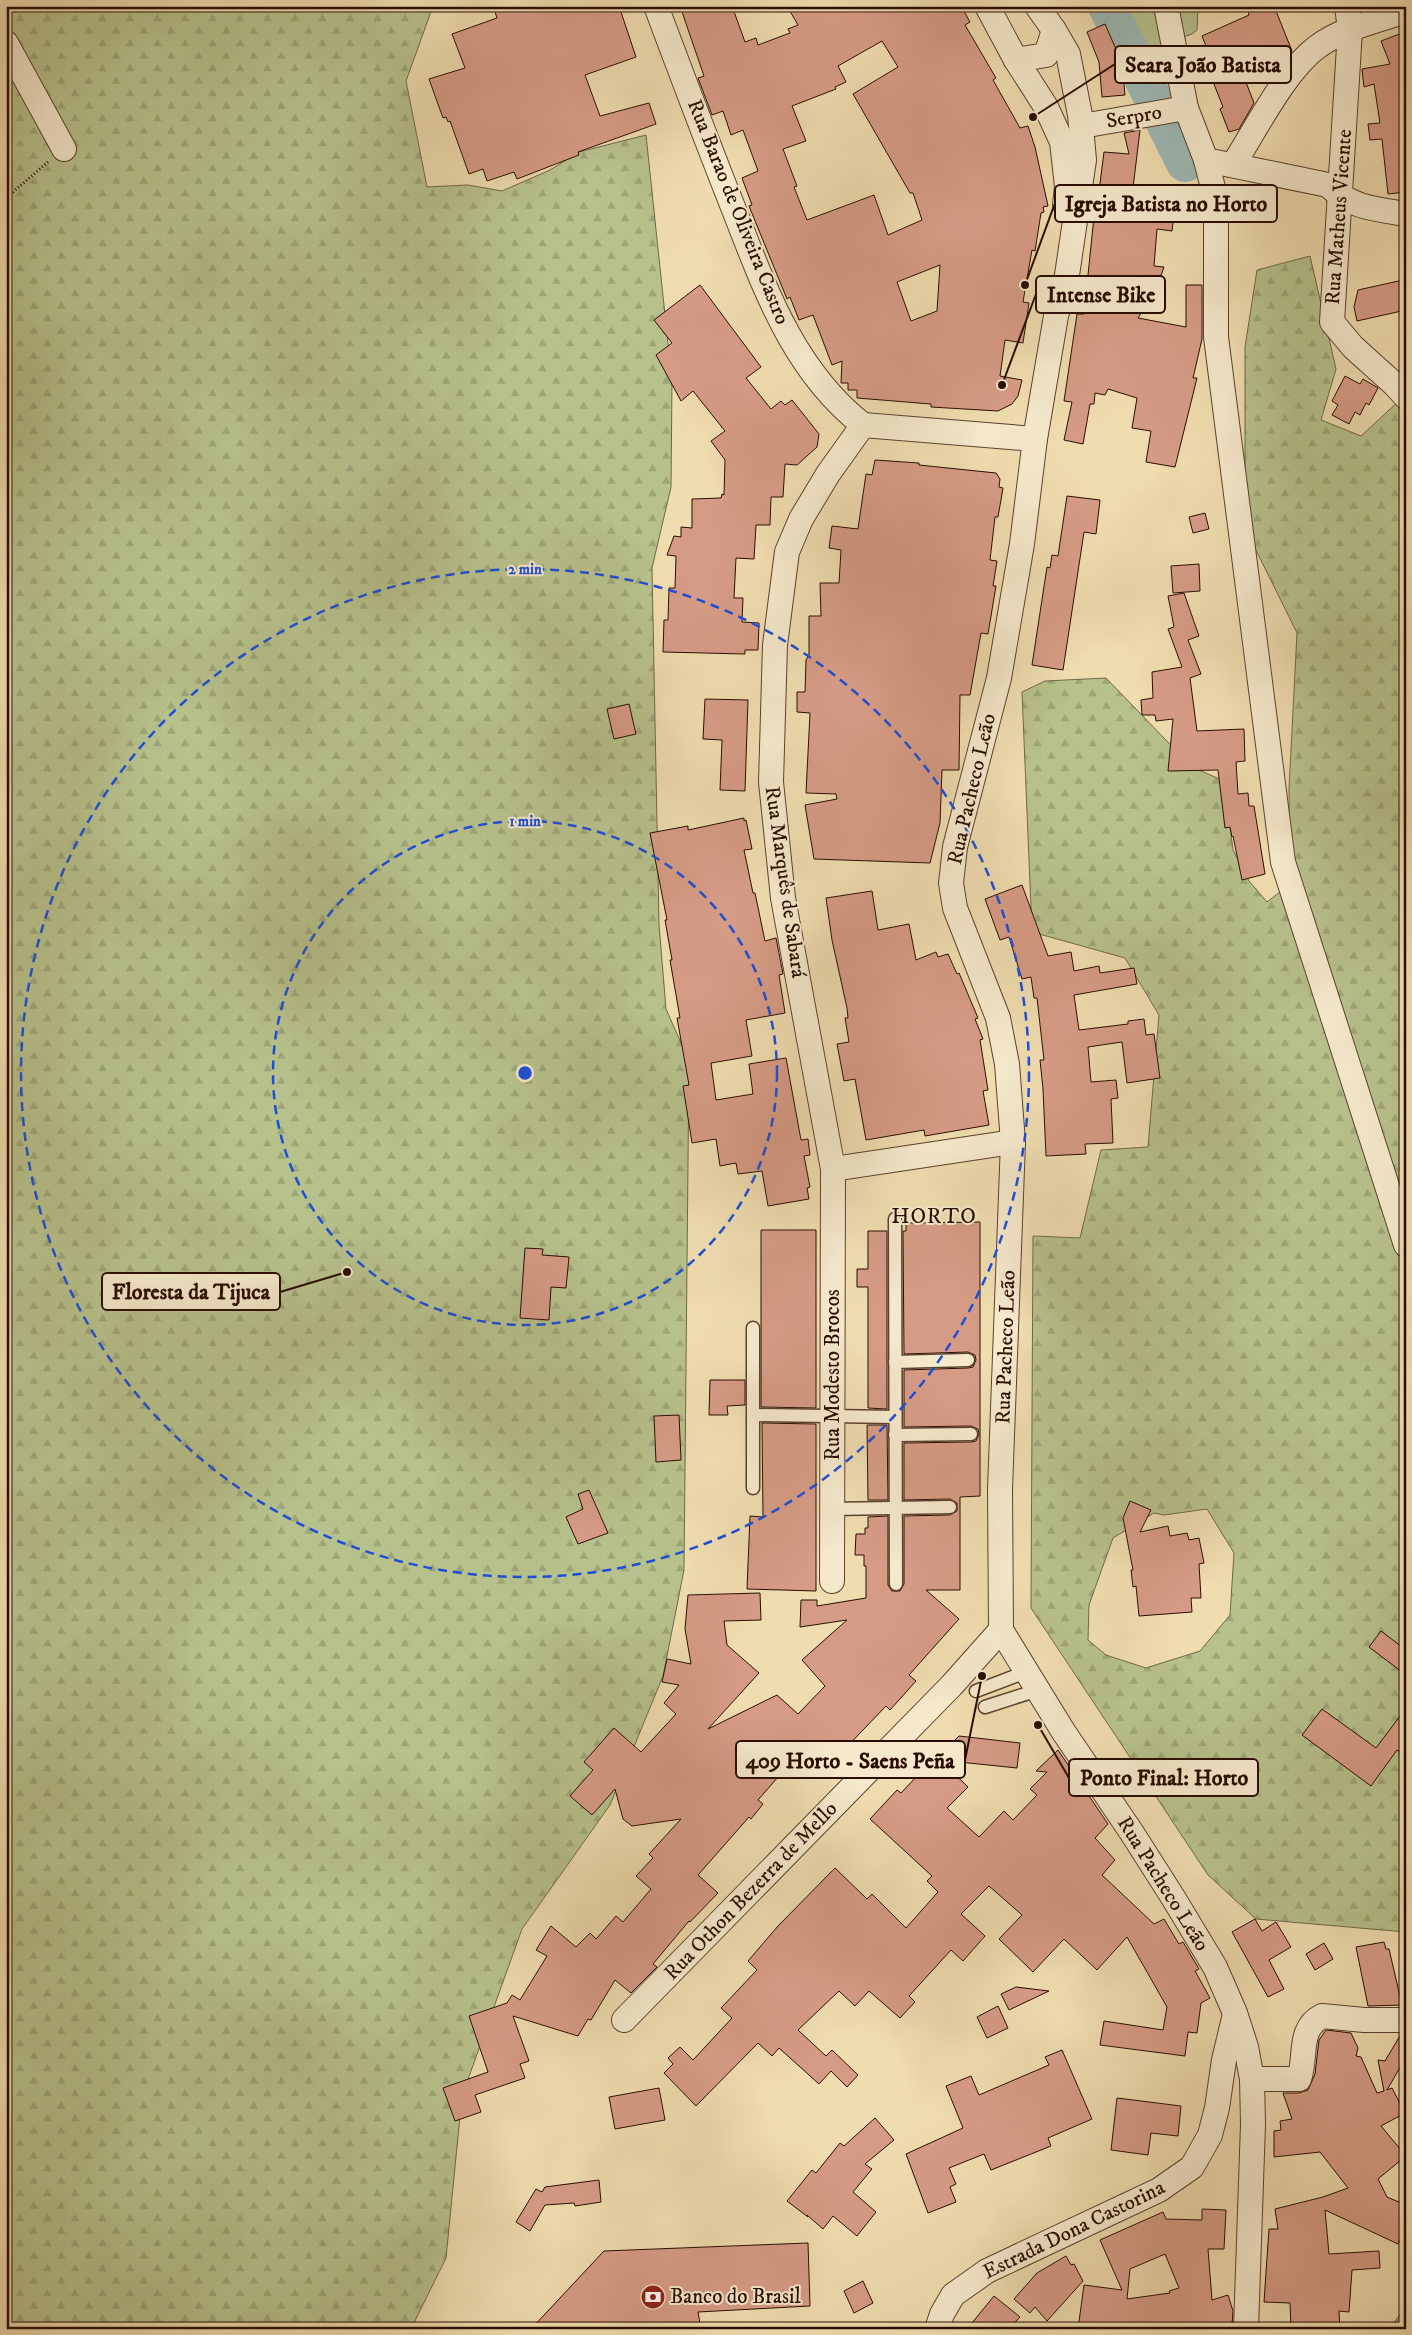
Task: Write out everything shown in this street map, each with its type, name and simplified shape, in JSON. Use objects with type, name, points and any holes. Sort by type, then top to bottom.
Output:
[{"type":"street","name":"Rua Barao de Oliveira Castro","points":[[656,6],[769,298],[804,361],[827,393],[863,425]]},
{"type":"street","name":"Rua Pacheco Leão","points":[[987,6],[1016,60],[1046,107],[1062,142],[1067,186],[1057,276],[1056,316]]},
{"type":"street","name":"Rua Pacheco Leão","points":[[1037,6],[1068,54],[1081,121],[1084,160],[1067,275],[1056,316],[1035,439],[1022,544],[999,678],[955,847],[951,883],[955,908],[998,1018],[1007,1064],[1013,1142],[1000,1489],[1000,1630],[1174,1899],[1215,1967],[1235,2013],[1246,2047],[1252,2078],[1253,2124],[1246,2329]]},
{"type":"street","points":[[1166,6],[1186,108],[1206,160],[1216,200],[1216,337],[1282,862],[1406,1245]]},
{"type":"street","name":"Rua Matheus Vicente","points":[[1347,6],[1350,30],[1332,322],[1353,347],[1406,397]]},
{"type":"street","points":[[1233,164],[1296,67],[1318,46],[1350,30],[1406,11]]},
{"type":"street","points":[[1016,60],[1046,55],[1054,30]]},
{"type":"street","points":[[6,43],[64,149]]},
{"type":"street","name":"Serpro","points":[[1046,107],[1081,121],[1186,108]]},
{"type":"street","points":[[1206,160],[1233,164],[1328,185],[1341,198],[1367,208],[1406,214]]},
{"type":"street","points":[[863,425],[1035,439]]},
{"type":"street","name":"Rua Marquês de Sabará","points":[[833,1169],[783,898],[771,782],[775,645],[787,552],[800,519],[828,474],[863,425]]},
{"type":"street","points":[[833,1169],[1013,1142]]},
{"type":"street","name":"Rua Modesto Brocos","points":[[832,1580],[833,1169]]},
{"type":"street","name":"Rua Othon Bezerra de Mello","points":[[624,2020],[952,1685],[1000,1630]]},
{"type":"street","name":"Estrada Dona Castorina","points":[[938,2329],[942,2314],[952,2295],[987,2271],[1150,2194],[1192,2167],[1210,2136],[1218,2108],[1224,2060],[1235,2013]]},
{"type":"street","points":[[1252,2078],[1300,2078],[1304,2039],[1317,2019],[1322,2016],[1364,2020],[1406,2020]]},
{"type":"lane","points":[[895,1219],[894,1508],[896,1584]]},
{"type":"lane","points":[[753,1328],[753,1488]]},
{"type":"lane","points":[[895,1362],[968,1360]]},
{"type":"lane","points":[[754,1415],[895,1417]]},
{"type":"lane","points":[[895,1435],[971,1434]]},
{"type":"lane","points":[[832,1509],[950,1507]]},
{"type":"lane","points":[[976,1691],[1032,1681]]},
{"type":"lane","points":[[985,1707],[1032,1681]]},
{"type":"path","points":[[6,194],[13,192],[64,149]]},
{"type":"green space","points":[[6,6],[433,6],[406,81],[427,187],[468,185],[502,191],[550,170],[579,152],[646,135],[672,381],[671,487],[652,568],[659,925],[666,1009],[689,1061],[684,1570],[663,1676],[610,1805],[522,1929],[462,2096],[446,2258],[411,2329],[6,2329]]},
{"type":"green space","points":[[1116,6],[1198,6],[1197,30],[1192,34],[1138,52]]},
{"type":"green space","points":[[1310,256],[1336,369],[1321,420],[1361,436],[1401,399],[1406,404],[1406,1932],[1256,1919],[1208,1875],[1031,1608],[1033,1236],[1080,1238],[1101,1150],[1148,1147],[1159,1015],[1125,958],[1032,932],[1022,692],[1045,681],[1106,678],[1192,767],[1224,781],[1233,850],[1249,881],[1267,902],[1290,884],[1289,789],[1297,633],[1245,528],[1245,347],[1257,270]],"holes":[[[1207,1509],[1234,1553],[1230,1615],[1200,1651],[1146,1668],[1106,1655],[1088,1640],[1089,1605],[1113,1538],[1154,1513],[1164,1515]]]},
{"type":"green space","points":[[1406,2305],[1406,2329],[1390,2329]]},
{"type":"building","points":[[493,6],[619,6],[636,57],[585,75],[600,116],[649,103],[656,124],[578,152],[579,155],[517,179],[514,172],[487,181],[483,169],[469,174],[450,121],[448,122],[446,117],[443,118],[429,79],[465,68],[452,34],[497,18]]},
{"type":"building","points":[[680,6],[732,6],[745,42],[756,38],[758,45],[790,33],[788,29],[798,25],[787,6],[961,6],[970,22],[965,25],[996,78],[993,80],[1020,128],[1028,126],[1035,147],[1048,206],[1043,207],[1044,212],[1041,213],[1035,251],[1032,250],[1023,302],[1029,303],[1023,343],[1005,340],[1000,376],[1022,380],[1018,396],[1012,404],[998,411],[931,407],[931,404],[857,398],[857,390],[848,390],[848,383],[841,383],[842,361],[832,365],[813,315],[799,320],[790,297],[787,299],[749,206],[752,205],[742,178],[758,171],[743,130],[731,135],[723,111],[712,115],[698,78],[704,76]],"holes":[[[882,41],[898,67],[853,94],[910,193],[913,193],[922,220],[888,235],[874,195],[807,220],[794,187],[797,186],[783,149],[806,141],[792,106],[836,89],[835,87],[846,82],[838,66]],[[940,265],[937,311],[911,321],[897,282]]]},
{"type":"building","points":[[1246,6],[1274,6],[1292,51],[1242,72],[1254,103],[1239,129],[1229,132],[1220,109],[1223,107],[1210,74],[1216,72],[1202,36],[1249,15]]},
{"type":"building","points":[[1105,24],[1122,63],[1125,95],[1102,97],[1099,62],[1087,32]]},
{"type":"building","points":[[1402,33],[1406,43],[1406,192],[1388,194],[1382,139],[1370,140],[1368,124],[1380,123],[1374,84],[1364,87],[1362,69],[1390,64],[1381,41]]},
{"type":"building","points":[[1140,130],[1133,188],[1146,189],[1144,210],[1174,214],[1172,231],[1157,229],[1154,266],[1164,267],[1155,292],[1138,318],[1186,327],[1186,285],[1202,285],[1202,339],[1193,378],[1197,378],[1175,467],[1146,462],[1151,431],[1132,428],[1137,398],[1108,389],[1105,395],[1095,393],[1094,404],[1090,404],[1083,444],[1064,440],[1072,402],[1064,401],[1077,314],[1084,314],[1095,207],[1097,207],[1104,152],[1129,154],[1124,133]]},
{"type":"building","points":[[1403,280],[1406,281],[1406,310],[1357,321],[1354,307],[1358,290]]},
{"type":"building","points":[[700,285],[761,367],[746,378],[771,409],[781,401],[785,405],[792,400],[819,434],[817,447],[797,465],[785,464],[783,497],[771,497],[770,525],[756,525],[754,559],[736,558],[734,598],[743,598],[742,622],[759,623],[758,650],[745,650],[745,654],[663,652],[664,620],[668,620],[669,588],[675,588],[676,556],[667,555],[674,536],[681,537],[681,527],[692,528],[692,499],[721,498],[722,494],[724,495],[725,460],[711,441],[725,431],[693,391],[681,401],[656,355],[672,343],[654,320]]},
{"type":"building","points":[[1345,376],[1360,384],[1363,379],[1378,388],[1369,405],[1366,403],[1360,415],[1355,412],[1349,424],[1332,415],[1338,405],[1332,401]]},
{"type":"building","points":[[875,460],[919,463],[919,465],[996,473],[1000,479],[999,487],[1003,488],[998,517],[995,517],[990,560],[997,561],[993,586],[996,586],[988,634],[981,633],[970,695],[960,695],[959,770],[942,770],[940,823],[930,863],[814,859],[805,805],[837,799],[836,794],[806,793],[810,713],[797,712],[797,692],[805,692],[806,660],[809,655],[809,616],[821,616],[820,583],[839,583],[841,550],[829,548],[832,526],[858,529],[866,474],[872,475]]},
{"type":"building","points":[[1067,496],[1100,500],[1096,534],[1084,532],[1063,670],[1032,665],[1047,567],[1050,568],[1052,555],[1058,556]]},
{"type":"building","points":[[1205,513],[1209,529],[1193,533],[1189,517]]},
{"type":"building","points":[[1199,564],[1200,591],[1173,593],[1171,566]]},
{"type":"building","points":[[1184,593],[1199,636],[1188,640],[1201,674],[1190,678],[1197,731],[1244,729],[1245,761],[1236,762],[1238,794],[1248,793],[1249,806],[1254,806],[1265,874],[1242,880],[1233,836],[1230,827],[1225,828],[1218,770],[1168,771],[1173,719],[1156,721],[1155,715],[1142,715],[1141,700],[1153,698],[1152,672],[1182,667],[1168,629],[1174,627],[1168,596]]},
{"type":"building","points":[[705,699],[748,700],[745,791],[720,790],[722,740],[703,739]]},
{"type":"building","points":[[629,704],[636,734],[614,739],[607,709]]},
{"type":"building","points":[[744,818],[752,849],[744,850],[765,941],[776,938],[783,974],[779,975],[785,1013],[746,1020],[752,1056],[711,1063],[716,1100],[753,1094],[749,1064],[786,1058],[801,1140],[808,1139],[810,1155],[804,1156],[810,1187],[807,1188],[809,1199],[768,1206],[762,1171],[738,1174],[736,1163],[720,1166],[716,1139],[692,1143],[683,1086],[689,1085],[677,1018],[680,1018],[670,960],[672,960],[665,920],[667,920],[650,833],[688,826],[688,830]]},
{"type":"building","points":[[1022,885],[1048,956],[1071,952],[1074,971],[1099,966],[1100,973],[1134,968],[1137,984],[1074,995],[1079,1030],[1128,1024],[1128,1021],[1144,1019],[1146,1035],[1154,1034],[1160,1078],[1127,1083],[1122,1042],[1088,1047],[1091,1082],[1116,1080],[1118,1098],[1111,1099],[1113,1143],[1085,1144],[1086,1154],[1046,1156],[1040,1060],[1044,1060],[1037,998],[1034,998],[1031,977],[1022,979],[1009,937],[1000,940],[985,899]]},
{"type":"building","points":[[872,891],[878,930],[909,924],[916,960],[936,952],[938,957],[948,954],[957,974],[959,973],[978,1018],[975,1019],[983,1039],[980,1040],[988,1090],[983,1091],[989,1125],[925,1136],[924,1130],[866,1140],[855,1079],[844,1081],[837,1044],[849,1042],[845,1018],[848,1018],[832,940],[826,898]]},
{"type":"building","points":[[980,1222],[980,1496],[960,1497],[960,1590],[926,1590],[959,1619],[909,1675],[916,1681],[890,1710],[886,1706],[841,1753],[847,1758],[836,1771],[825,1762],[812,1777],[793,1760],[758,1800],[763,1804],[751,1819],[749,1817],[698,1875],[718,1893],[689,1921],[653,1964],[657,1967],[631,1993],[615,1980],[591,2020],[588,2019],[578,2036],[513,2016],[529,2061],[520,2064],[525,2078],[475,2095],[481,2112],[455,2121],[443,2088],[488,2072],[469,2016],[507,2003],[512,1995],[520,2000],[547,1956],[536,1950],[551,1926],[576,1947],[590,1933],[596,1939],[616,1916],[623,1922],[651,1889],[636,1876],[653,1858],[649,1854],[681,1819],[632,1826],[623,1819],[615,1789],[592,1815],[570,1796],[593,1770],[584,1762],[614,1728],[641,1752],[676,1714],[664,1703],[679,1685],[662,1682],[667,1659],[691,1664],[685,1629],[688,1595],[760,1593],[761,1620],[724,1621],[727,1645],[759,1673],[708,1729],[777,1695],[798,1714],[825,1686],[802,1660],[847,1620],[800,1627],[801,1600],[817,1600],[817,1606],[866,1598],[864,1555],[855,1555],[856,1534],[865,1534],[865,1528],[868,1528],[868,1517],[888,1516],[888,1585],[892,1591],[900,1591],[904,1584],[904,1516],[950,1515],[957,1511],[957,1503],[950,1499],[904,1500],[904,1443],[971,1442],[976,1441],[979,1434],[978,1429],[971,1426],[904,1427],[904,1370],[968,1368],[973,1367],[976,1360],[975,1355],[968,1352],[904,1354],[903,1231],[906,1231],[906,1223]]},
{"type":"building","points":[[761,1230],[816,1230],[816,1408],[761,1407]]},
{"type":"building","points":[[868,1231],[887,1231],[887,1409],[868,1408],[868,1287],[857,1287],[857,1269],[868,1269]]},
{"type":"building","points":[[525,1248],[543,1249],[542,1255],[569,1257],[566,1288],[551,1287],[549,1320],[520,1318]]},
{"type":"building","points":[[710,1380],[745,1380],[745,1405],[727,1406],[728,1415],[709,1415]]},
{"type":"building","points":[[679,1415],[681,1460],[656,1462],[654,1416]]},
{"type":"building","points":[[762,1423],[816,1424],[816,1591],[747,1589],[750,1516],[763,1517]]},
{"type":"building","points":[[867,1425],[887,1425],[888,1500],[868,1500]]},
{"type":"building","points":[[589,1490],[608,1533],[578,1544],[566,1517],[583,1509],[578,1494]]},
{"type":"building","points":[[1130,1501],[1151,1510],[1140,1532],[1168,1526],[1170,1536],[1187,1533],[1189,1540],[1199,1538],[1204,1563],[1199,1564],[1201,1598],[1191,1598],[1192,1612],[1139,1616],[1136,1586],[1133,1587],[1131,1570],[1133,1570],[1123,1518]]},
{"type":"building","points":[[1381,1631],[1406,1650],[1406,1675],[1369,1647]]},
{"type":"building","points":[[1406,1708],[1406,1757],[1397,1750],[1371,1786],[1302,1735],[1322,1709],[1376,1748]]},
{"type":"building","points":[[959,1736],[1020,1743],[1017,1768],[940,1760],[968,1787],[947,1808],[979,1837],[1004,1811],[1013,1820],[1037,1795],[1030,1789],[1047,1772],[1036,1771],[1058,1750],[1108,1824],[1095,1838],[1115,1860],[1102,1875],[1154,1924],[1164,1919],[1179,1944],[1183,1942],[1199,1969],[1195,1971],[1210,1998],[1201,2003],[1197,2033],[1188,2032],[1185,2056],[1100,2045],[1104,2021],[1163,2030],[1167,2007],[1127,1937],[1097,1970],[1064,1939],[1033,1972],[999,1939],[1022,1915],[989,1886],[961,1914],[985,1936],[963,1961],[951,1950],[909,1996],[915,2002],[900,2018],[869,1991],[855,2006],[839,1991],[798,2030],[826,2056],[832,2050],[858,2075],[847,2087],[831,2071],[819,2084],[779,2048],[772,2056],[758,2043],[696,2106],[664,2073],[673,2064],[668,2058],[680,2047],[693,2060],[732,2018],[721,2008],[757,1970],[748,1961],[778,1926],[835,1868],[867,1899],[872,1894],[906,1928],[938,1892],[927,1881],[932,1876],[870,1819],[897,1790],[901,1793],[936,1756],[938,1757]]},
{"type":"building","points":[[1255,1919],[1262,1931],[1276,1922],[1291,1947],[1269,1960],[1284,1989],[1268,1997],[1232,1932]]},
{"type":"building","points":[[1384,1942],[1386,1949],[1389,1949],[1402,2005],[1368,2006],[1356,1947]]},
{"type":"building","points":[[1324,1943],[1333,1959],[1315,1970],[1306,1954]]},
{"type":"building","points":[[1016,1987],[1049,1991],[1009,2010],[1001,1994]]},
{"type":"building","points":[[998,2006],[1008,2028],[987,2038],[977,2017]]},
{"type":"building","points":[[1326,2030],[1351,2033],[1358,2048],[1356,2056],[1361,2057],[1377,2093],[1384,2091],[1378,2060],[1385,2061],[1401,2034],[1406,2034],[1406,2057],[1387,2090],[1392,2088],[1405,2113],[1381,2126],[1406,2156],[1378,2179],[1387,2197],[1406,2205],[1406,2227],[1398,2244],[1325,2210],[1329,2254],[1379,2251],[1380,2268],[1352,2270],[1349,2312],[1339,2311],[1340,2329],[1291,2329],[1290,2303],[1264,2302],[1269,2229],[1278,2229],[1275,2209],[1323,2197],[1348,2188],[1320,2152],[1274,2157],[1274,2131],[1281,2130],[1280,2121],[1292,2119],[1283,2093],[1299,2093],[1308,2090],[1315,2074],[1319,2040]]},
{"type":"building","points":[[1062,2050],[1092,2119],[1048,2138],[1051,2146],[991,2170],[984,2154],[949,2168],[956,2184],[950,2187],[956,2202],[928,2213],[906,2154],[963,2128],[946,2086],[971,2076],[979,2095],[1049,2065],[1045,2057]]},
{"type":"building","points":[[659,2088],[665,2120],[615,2129],[609,2097]]},
{"type":"building","points":[[1117,2098],[1181,2106],[1178,2136],[1151,2133],[1148,2155],[1111,2150]]},
{"type":"building","points":[[875,2118],[894,2140],[865,2164],[872,2169],[853,2192],[876,2212],[857,2236],[833,2216],[823,2229],[787,2201],[812,2170],[816,2173],[840,2143],[844,2146]]},
{"type":"building","points":[[599,2180],[601,2202],[575,2206],[574,2203],[545,2205],[530,2231],[516,2222],[536,2189],[542,2192],[545,2187]]},
{"type":"building","points":[[1202,2209],[1226,2210],[1224,2249],[1208,2249],[1212,2300],[1228,2295],[1233,2311],[1232,2324],[1216,2329],[1139,2327],[1139,2329],[1078,2329],[1084,2285],[1122,2290],[1100,2240],[1163,2212],[1166,2219],[1202,2220]],"holes":[[[1165,2254],[1179,2288],[1169,2291],[1170,2293],[1127,2299],[1130,2269]]]},
{"type":"building","points":[[808,2243],[810,2306],[698,2312],[701,2329],[531,2329],[604,2251]]},
{"type":"building","points":[[1066,2256],[1071,2265],[1074,2264],[1083,2281],[1047,2321],[1035,2307],[1030,2313],[1014,2299],[1037,2273]]},
{"type":"building","points":[[863,2281],[873,2303],[854,2313],[844,2291]]},
{"type":"building","points":[[994,2296],[1020,2317],[1009,2329],[967,2329]]},
{"type":"waterway","points":[[1107,6],[1185,163]]},
{"type":"place","name":"Seara João Batista","points":[[1033,117]]},
{"type":"place","name":"Igreja Batista no Horto","points":[[1025,285]]},
{"type":"place","name":"Intense Bike","points":[[1002,385]]},
{"type":"place","name":"Floresta da Tijuca","points":[[347,1272]]},
{"type":"place","name":"409 Horto - Saens Peña","points":[[982,1676]]},
{"type":"place","name":"Ponto Final: Horto","points":[[1038,1725]]},
{"type":"place","name":"Banco do Brasil","points":[[653,2297]]},
{"type":"district","name":"HORTO","points":[[934,1216]]}]
